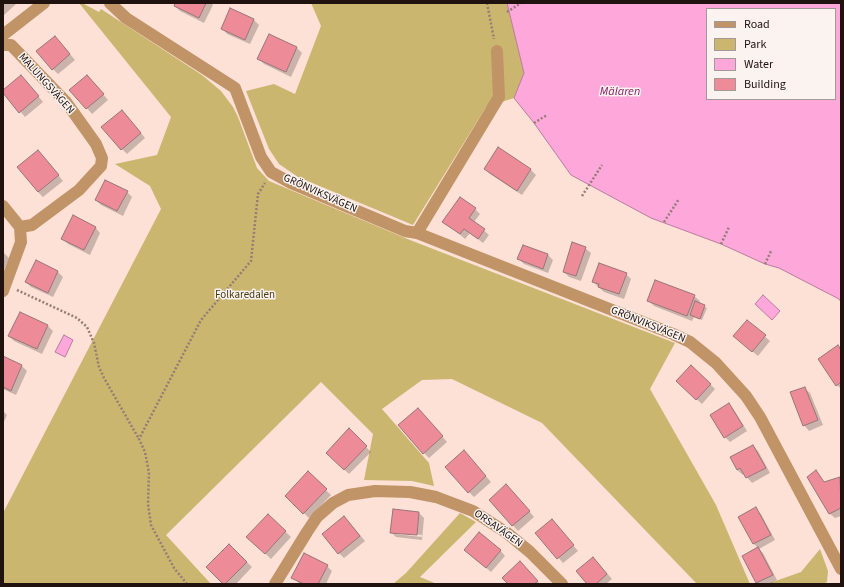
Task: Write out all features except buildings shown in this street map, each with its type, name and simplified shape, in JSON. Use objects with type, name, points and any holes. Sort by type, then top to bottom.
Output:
[{"type":"street","points":[[3,35],[44,3]]},
{"type":"street","name":"GRÖNVIKSVÄGEN","points":[[110,3],[126,18],[235,88],[260,157],[271,172],[298,186],[405,231],[417,233],[690,342],[716,363],[746,396],[760,417],[841,569]]},
{"type":"street","name":"MALUNGSVÄGEN","points":[[3,45],[11,45],[66,102],[96,144],[102,158],[98,170],[78,190],[32,225],[20,227]]},
{"type":"street","points":[[417,233],[499,97],[497,51]]},
{"type":"street","points":[[3,206],[20,227],[22,242],[4,288]]},
{"type":"street","name":"ORSAVÄGEN","points":[[275,584],[306,532],[317,517],[333,502],[348,495],[375,491],[410,492],[436,497],[473,511],[507,533],[530,552],[562,584]]},
{"type":"path","points":[[487,3],[497,51]]},
{"type":"path","points":[[507,12],[521,3]]},
{"type":"path","points":[[534,123],[547,115]]},
{"type":"path","points":[[582,196],[602,165]]},
{"type":"path","points":[[139,439],[201,320],[251,261],[258,194],[271,172]]},
{"type":"path","points":[[664,222],[680,199]]},
{"type":"path","points":[[721,244],[729,227]]},
{"type":"path","points":[[765,264],[771,251]]},
{"type":"path","points":[[4,288],[77,318],[87,327],[94,343],[99,367],[104,378],[145,452],[150,473],[148,504],[151,526],[174,568],[187,584]]},
{"type":"green space","name":"Folkaredalen","points":[[79,3],[82,3],[99,12],[101,9],[202,75],[221,91],[233,107],[238,117],[257,168],[269,181],[410,240],[675,343],[650,389],[716,505],[750,584],[697,584],[542,423],[452,379],[422,380],[382,409],[429,463],[434,486],[412,481],[364,480],[373,434],[321,382],[166,535],[211,584],[3,584],[3,513],[161,209],[150,186],[115,164],[157,155],[171,117]]},
{"type":"green space","points":[[311,3],[507,3],[525,74],[514,98],[486,107],[413,225],[298,177],[279,164],[269,149],[246,91],[274,84],[295,94],[321,26]]},
{"type":"green space","points":[[460,513],[476,522],[420,577],[437,584],[393,584],[406,573]]},
{"type":"green space","points":[[820,549],[828,571],[827,582],[823,584],[767,584],[801,572]]},
{"type":"water","name":"Mälaren","points":[[507,3],[841,3],[841,302],[839,299],[779,268],[765,264],[721,244],[651,218],[571,175],[534,123],[514,98],[524,73]]},
{"type":"water","points":[[763,295],[780,311],[772,320],[755,304]]},
{"type":"water","points":[[64,335],[73,340],[65,357],[55,352]]}]
